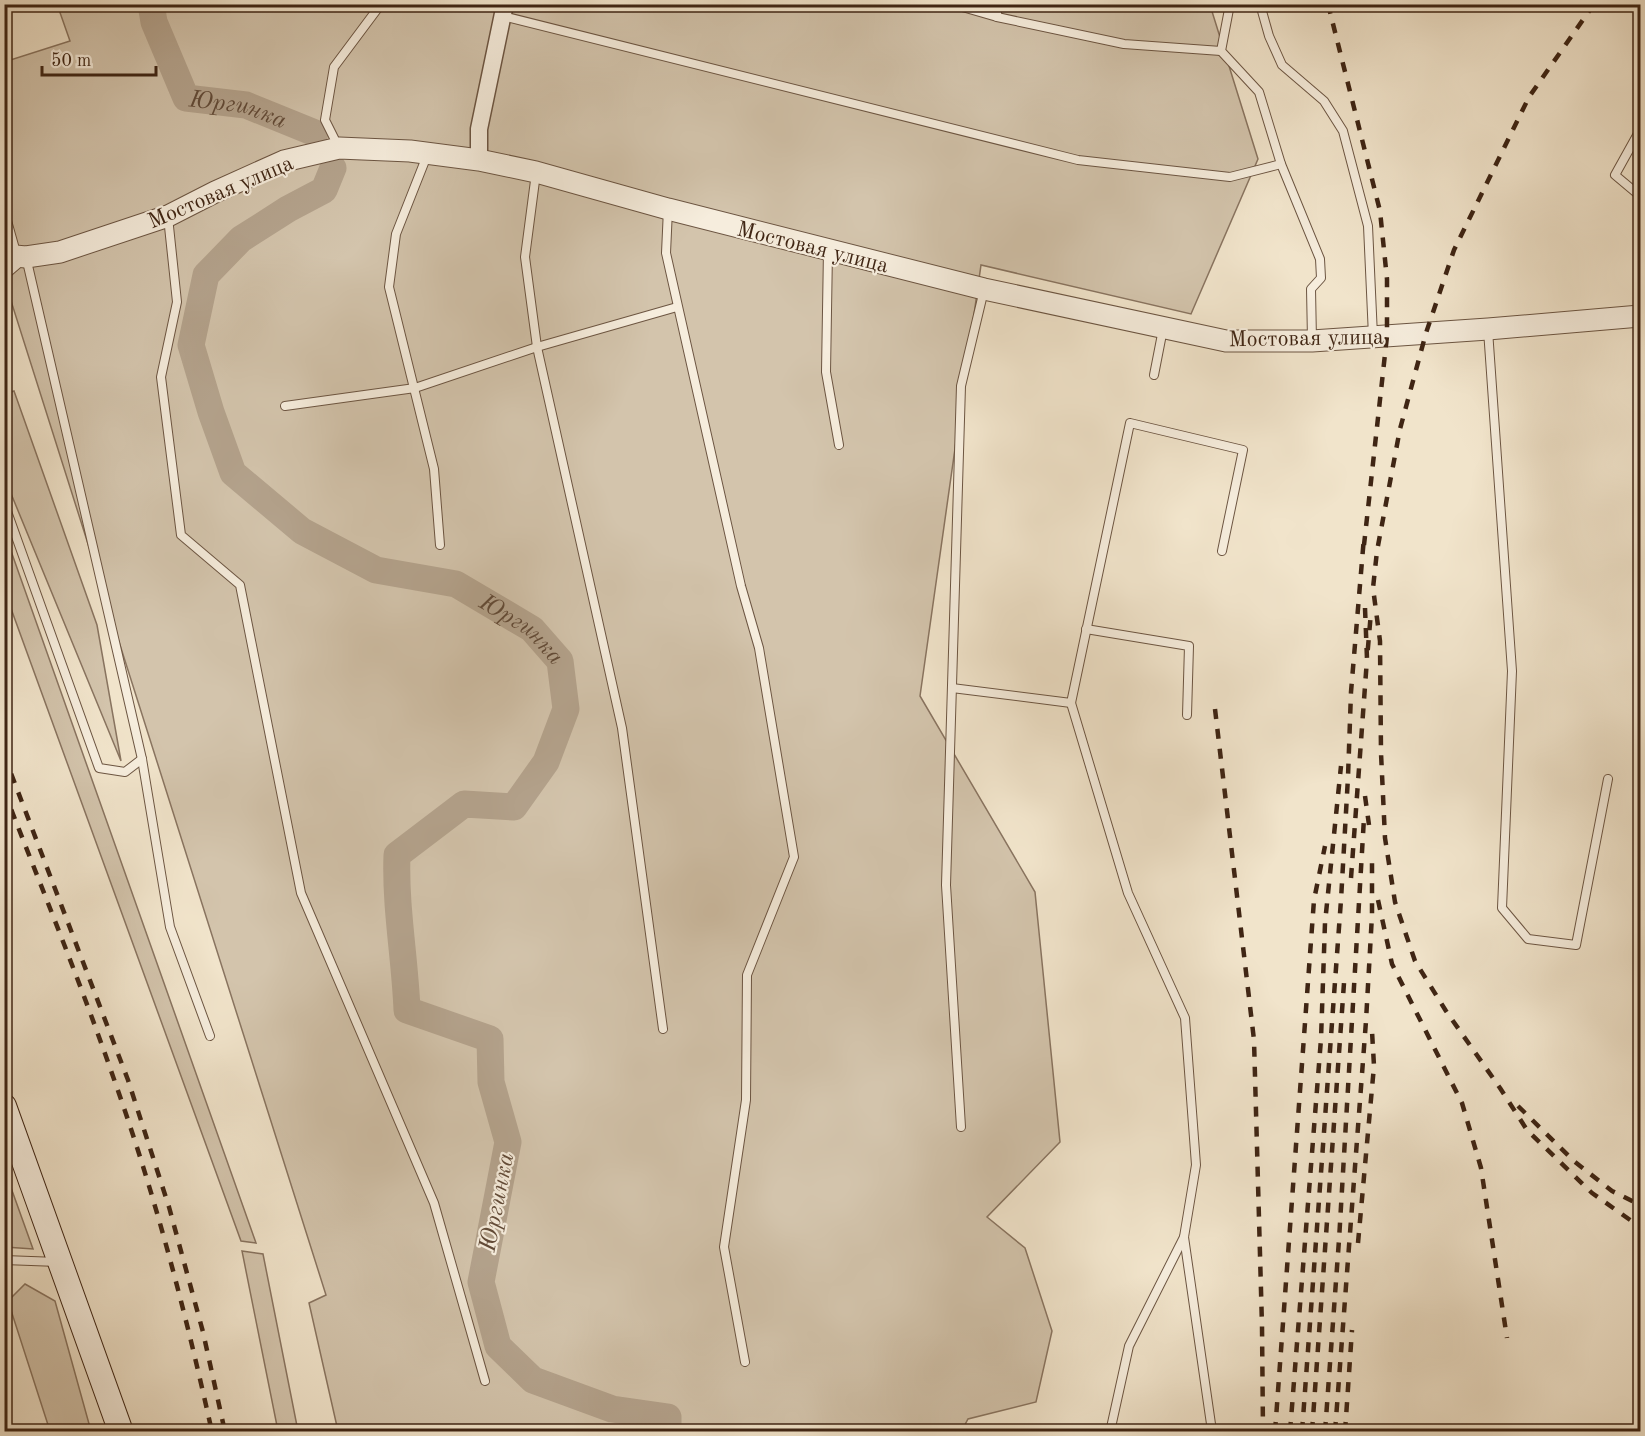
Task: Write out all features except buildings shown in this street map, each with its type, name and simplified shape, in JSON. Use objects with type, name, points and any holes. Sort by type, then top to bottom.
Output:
[{"type":"main road","points":[[4,1106],[121,1431]]},
{"type":"street","points":[[479,160],[479,129],[504,10]]},
{"type":"street","name":"Мостовая улица","points":[[16,256],[60,252],[168,216],[214,192],[284,161],[339,148],[428,153],[479,160],[536,172],[668,209],[984,289],[1226,341],[1312,341],[1641,316]]},
{"type":"lane","points":[[339,148],[325,120],[334,67],[381,4]]},
{"type":"lane","points":[[952,4],[997,17],[1124,44],[1221,51],[1259,92],[1281,164],[1320,259],[1321,278],[1311,289],[1312,341]]},
{"type":"lane","points":[[997,4],[997,17]]},
{"type":"lane","points":[[1221,51],[1230,4]]},
{"type":"lane","points":[[1260,4],[1269,36],[1282,65],[1324,101],[1343,131],[1368,226],[1373,337]]},
{"type":"lane","points":[[504,10],[1078,160],[1230,177],[1281,164]]},
{"type":"lane","points":[[1641,130],[1615,175],[1641,196]]},
{"type":"lane","points":[[428,153],[396,234],[389,287],[434,469],[440,545]]},
{"type":"lane","points":[[536,172],[525,257],[537,347],[622,728],[663,1029]]},
{"type":"lane","points":[[668,209],[666,253],[741,586],[759,648],[794,857],[747,975],[746,1100],[724,1247],[745,1362]]},
{"type":"lane","points":[[4,210],[142,759],[170,927],[210,1036]]},
{"type":"lane","points":[[168,216],[177,302],[161,377],[182,535],[240,585],[302,893],[434,1203],[485,1381]]},
{"type":"lane","points":[[828,250],[826,372],[839,445]]},
{"type":"lane","points":[[4,276],[16,256]]},
{"type":"lane","points":[[961,1126],[946,885],[961,386],[984,289]]},
{"type":"lane","points":[[285,406],[415,388],[537,347],[677,307]]},
{"type":"lane","points":[[1154,375],[1164,328]]},
{"type":"lane","points":[[1488,329],[1512,671],[1502,908],[1528,939],[1576,945],[1608,779]]},
{"type":"lane","points":[[1110,1431],[1129,1346],[1184,1237],[1196,1165],[1185,1018],[1128,893],[1071,703],[1130,423],[1244,450],[1222,551]]},
{"type":"lane","points":[[4,503],[99,768],[125,772],[142,759]]},
{"type":"lane","points":[[1086,629],[1189,646],[1187,715]]},
{"type":"lane","points":[[952,688],[1071,703]]},
{"type":"lane","points":[[1184,1237],[1211,1424],[1214,1431]]},
{"type":"lane","points":[[4,1260],[59,1262]]},
{"type":"shaded area","points":[[57,4],[1210,5],[1258,159],[1191,314],[981,265],[920,696],[1035,892],[1060,1142],[987,1217],[1025,1248],[1052,1331],[1036,1402],[968,1419],[961,1432],[338,1431],[309,1303],[326,1295],[5,282],[4,62],[70,41]]},
{"type":"shaded area","points":[[14,391],[97,625],[121,761],[5,479],[5,394]]},
{"type":"shaded area","points":[[4,534],[256,1243],[241,1241],[5,592]]},
{"type":"shaded area","points":[[5,1171],[33,1249],[5,1247]]},
{"type":"shaded area","points":[[242,1251],[263,1254],[298,1431],[278,1431]]},
{"type":"shaded area","points":[[25,1284],[55,1301],[91,1431],[50,1431],[8,1301]]},
{"type":"waterway","name":"Юргинка","points":[[151,4],[154,22],[186,98],[246,105],[315,133]]},
{"type":"waterway","name":"Юргинка","points":[[333,168],[324,190],[288,209],[241,239],[206,275],[191,345],[211,412],[233,473],[302,531],[376,570],[456,584],[532,629],[560,661],[566,709],[546,762],[514,807],[464,804],[397,855],[397,894],[407,1010],[490,1039],[491,1082],[508,1142],[481,1282],[498,1346],[533,1380],[612,1409],[668,1417],[668,1432]]},
{"type":"railway","points":[[1328,4],[1380,211],[1387,279],[1387,336],[1364,545]]},
{"type":"railway","points":[[1594,4],[1529,97],[1454,250],[1426,333],[1400,429],[1377,551],[1373,588],[1380,641],[1381,753],[1385,838],[1395,902],[1415,961],[1527,1130],[1592,1193],[1640,1227]]},
{"type":"railway","points":[[1302,1432],[1341,900],[1351,692],[1364,537]]},
{"type":"railway","points":[[1365,608],[1367,659],[1371,612]]},
{"type":"railway","points":[[1351,878],[1367,659]]},
{"type":"railway","points":[[1215,709],[1254,1040],[1263,1432]]},
{"type":"railway","points":[[4,755],[128,1080],[169,1207],[203,1332],[225,1432]]},
{"type":"railway","points":[[1290,1432],[1321,1039],[1325,923],[1341,766]]},
{"type":"railway","points":[[4,791],[90,1011],[131,1128],[169,1257],[212,1432]]},
{"type":"railway","points":[[1365,796],[1369,825]]},
{"type":"railway","points":[[1325,1432],[1339,1240],[1364,818]]},
{"type":"railway","points":[[1275,1432],[1314,900],[1325,846]]},
{"type":"railway","points":[[1335,1432],[1366,1021],[1372,915],[1372,856]]},
{"type":"railway","points":[[1378,900],[1392,964],[1462,1103],[1481,1168],[1507,1338]]},
{"type":"railway","points":[[1312,1432],[1344,983]]},
{"type":"railway","points":[[1358,1243],[1374,1066],[1372,1031]]},
{"type":"railway","points":[[1518,1106],[1575,1162],[1612,1191],[1640,1205]]},
{"type":"railway","points":[[1345,1432],[1352,1330]]}]
